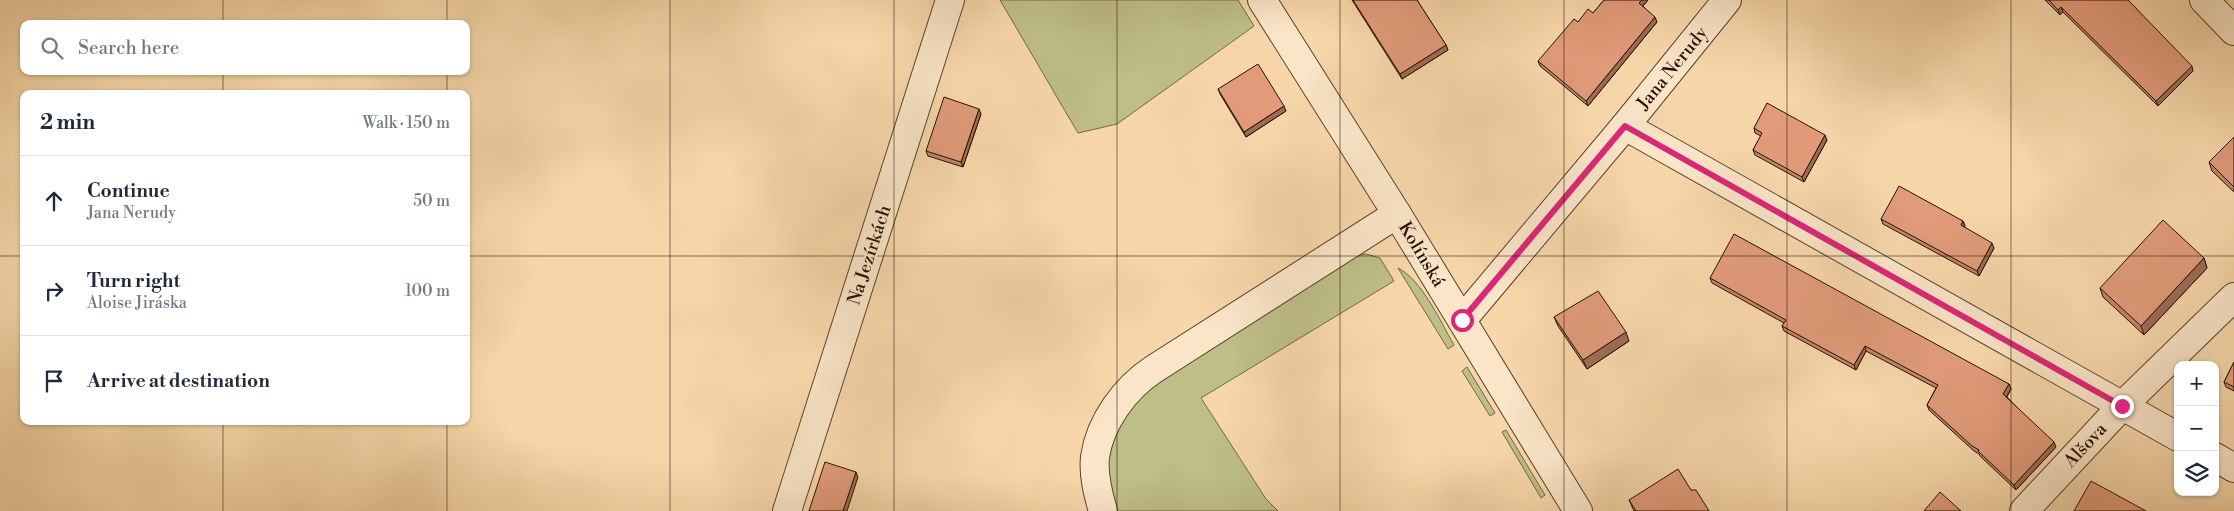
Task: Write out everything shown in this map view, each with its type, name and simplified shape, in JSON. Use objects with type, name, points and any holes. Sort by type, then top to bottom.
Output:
[{"type":"street","name":"Na Jezírkách","points":[[787,511],[950,0]]},
{"type":"street","name":"Kolínská","points":[[1262,0],[1397,214],[1578,511]]},
{"type":"street","name":"Jana Nerudy","points":[[1462,320],[1625,126],[1727,0]]},
{"type":"street","points":[[2204,0],[2234,31]]},
{"type":"street","points":[[1625,126],[2174,435]]},
{"type":"street","points":[[1103,511],[1095,480],[1095,457],[1104,428],[1119,402],[1133,385],[1148,373],[1397,214]]},
{"type":"street","name":"Alšova","points":[[2024,511],[2122,406],[2234,297]]},
{"type":"street","points":[[2219,459],[2234,468]]},
{"type":"green space","points":[[1000,0],[1238,0],[1254,26],[1117,124],[1078,133]]},
{"type":"green space","points":[[1366,254],[1380,258],[1394,281],[1201,398],[1266,499],[1278,511],[1111,511],[1104,464],[1120,421],[1131,401],[1158,379],[1343,258]]},
{"type":"green space","points":[[1398,268],[1407,274],[1423,291],[1454,345],[1448,349]]},
{"type":"green space","points":[[1467,367],[1495,413],[1490,416],[1462,371]]},
{"type":"green space","points":[[1506,430],[1545,495],[1541,498],[1502,432]]},
{"type":"building","points":[[1353,0],[1417,0],[1446,45],[1400,74]]},
{"type":"building","points":[[1604,0],[1642,0],[1639,3],[1655,17],[1586,101],[1538,61],[1574,19],[1578,22],[1588,9],[1593,13]]},
{"type":"building","points":[[2049,0],[2128,0],[2192,66],[2156,101],[2061,7],[2058,10]]},
{"type":"building","points":[[1258,64],[1284,106],[1244,132],[1218,89]]},
{"type":"building","points":[[944,97],[979,109],[961,162],[926,151]]},
{"type":"building","points":[[1767,103],[1825,135],[1802,177],[1753,150],[1762,133],[1754,128]]},
{"type":"building","points":[[2234,137],[2234,187],[2209,162]]},
{"type":"building","points":[[1899,186],[1963,221],[1961,225],[1992,243],[1977,271],[1881,219]]},
{"type":"building","points":[[2163,220],[2204,258],[2141,326],[2100,288]]},
{"type":"building","points":[[1734,234],[2009,384],[2003,394],[2054,442],[2014,485],[1979,450],[1972,446],[1927,405],[1938,385],[1865,346],[1854,365],[1782,326],[1786,320],[1710,278]]},
{"type":"building","points":[[1598,291],[1626,332],[1583,360],[1554,317]]},
{"type":"building","points":[[2234,362],[2234,387],[2224,382]]},
{"type":"building","points":[[825,462],[856,472],[843,511],[809,511]]},
{"type":"building","points":[[1678,469],[1691,490],[1696,490],[1709,511],[1636,511],[1629,500]]},
{"type":"building","points":[[2091,481],[2146,511],[2074,511]]},
{"type":"building","points":[[1940,492],[1961,511],[1924,511]]},
{"type":"route","points":[[1462,320],[1625,126],[2122,406]]}]
